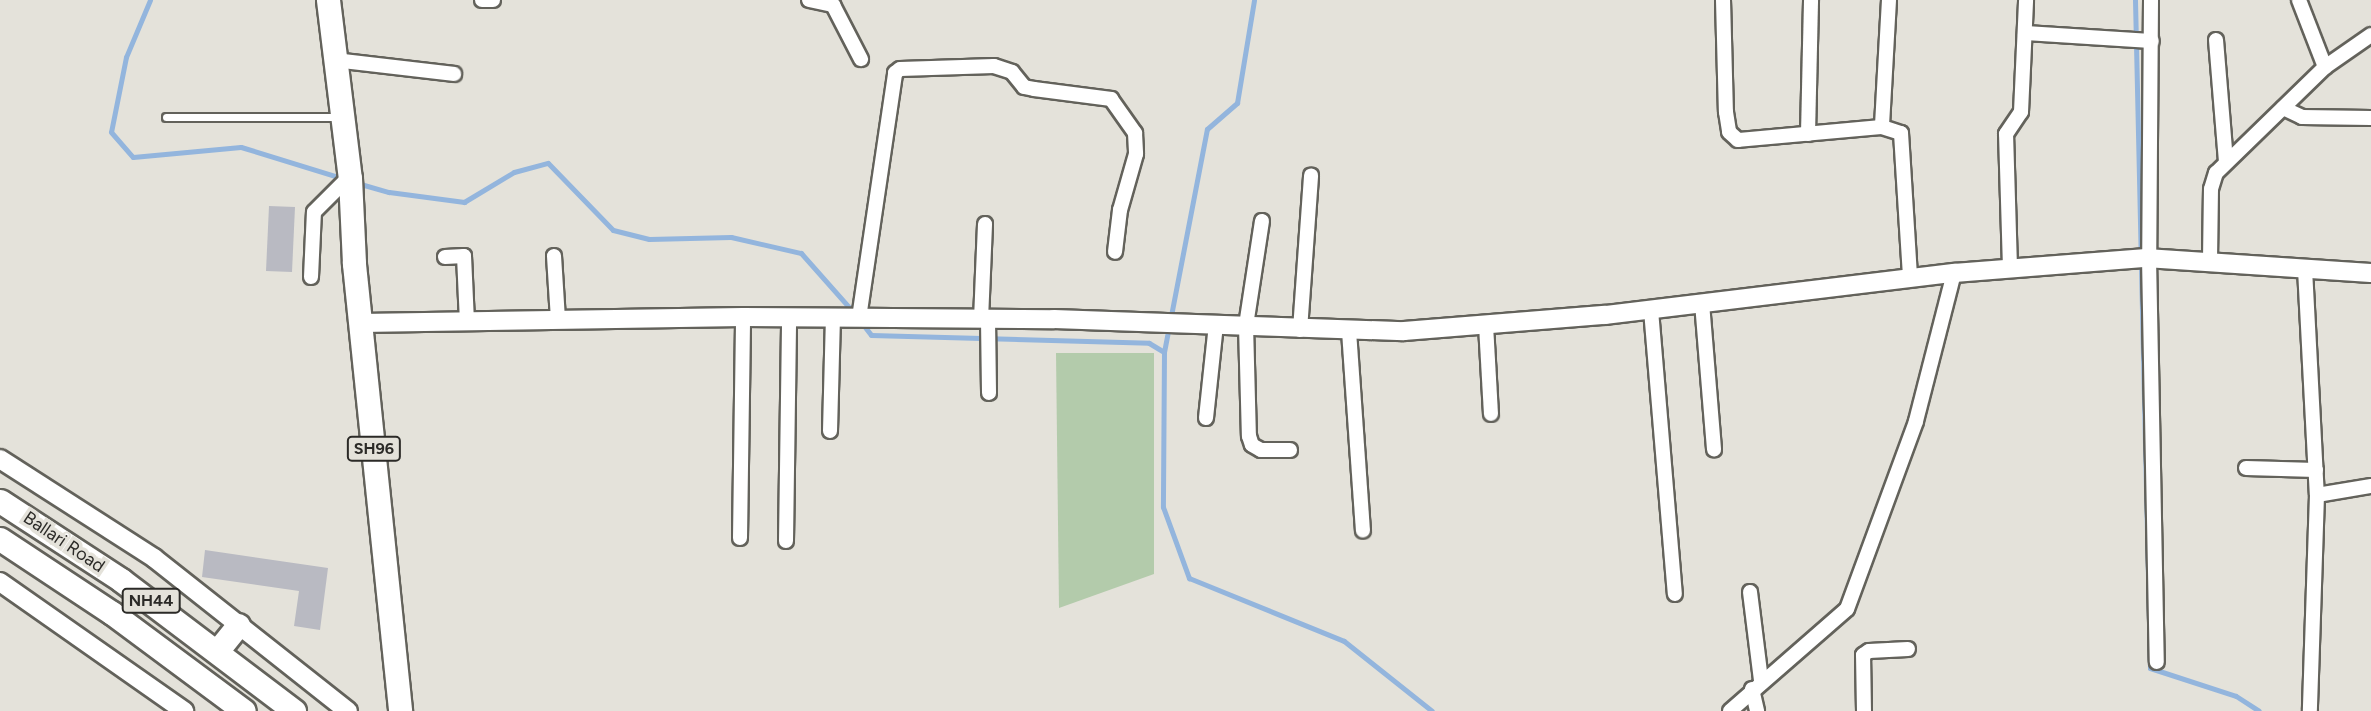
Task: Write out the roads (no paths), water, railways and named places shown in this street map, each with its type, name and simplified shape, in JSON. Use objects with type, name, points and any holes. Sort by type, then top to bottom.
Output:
[{"type":"main road","name":"SH96","points":[[328,0],[350,181],[361,323],[400,711]]},
{"type":"main road","name":"Ballari Road","points":[[0,501],[218,650],[294,711]]},
{"type":"main road","name":"Ballari Road","points":[[0,539],[112,613],[244,711]]},
{"type":"main road","points":[[218,650],[238,625]]},
{"type":"street","points":[[482,0],[493,0]]},
{"type":"street","points":[[809,0],[833,5],[861,59]]},
{"type":"street","points":[[1723,0],[1729,132],[1738,140],[1882,127],[1901,133],[1910,278]]},
{"type":"street","points":[[1808,134],[1811,0]]},
{"type":"street","points":[[1882,127],[1889,0]]},
{"type":"street","points":[[2010,268],[2006,134],[2021,112],[2026,0]]},
{"type":"street","points":[[2151,0],[2152,41],[2142,259],[2157,662]]},
{"type":"street","points":[[2299,0],[2325,67]]},
{"type":"street","points":[[2025,33],[2152,41]]},
{"type":"street","points":[[2210,260],[2211,189],[2226,161],[2325,67],[2371,35]]},
{"type":"street","points":[[2216,40],[2226,161]]},
{"type":"street","points":[[335,60],[454,74]]},
{"type":"street","points":[[830,431],[847,318],[895,73],[900,69],[994,66],[1012,72],[1024,87],[1111,99],[1135,133],[1136,154],[1120,211],[1115,252]]},
{"type":"street","points":[[2283,108],[2302,117],[2371,118]]},
{"type":"street","points":[[1300,330],[1311,175]]},
{"type":"street","points":[[312,277],[314,212],[350,181]]},
{"type":"street","points":[[1262,220],[1246,326],[1249,436],[1252,446],[1261,450],[1290,450]]},
{"type":"street","points":[[985,224],[984,320],[989,393]]},
{"type":"street","points":[[445,257],[464,256],[467,321]]},
{"type":"street","points":[[554,256],[558,320]]},
{"type":"street","points":[[361,323],[789,317],[1170,323],[1349,331],[1486,325],[1651,310],[1954,273],[2142,259],[2210,260],[2371,273]]},
{"type":"street","points":[[2305,269],[2317,495],[2310,711]]},
{"type":"street","points":[[1730,711],[1757,684],[1830,628],[1847,609],[1916,421],[1954,273]]},
{"type":"street","points":[[1702,303],[1714,450]]},
{"type":"street","points":[[1651,310],[1675,594]]},
{"type":"street","points":[[740,538],[743,317]]},
{"type":"street","points":[[786,541],[789,317]]},
{"type":"street","points":[[1206,418],[1216,325]]},
{"type":"street","points":[[1486,325],[1490,414]]},
{"type":"street","points":[[1349,331],[1363,531]]},
{"type":"street","points":[[0,459],[154,558],[348,711]]},
{"type":"street","points":[[2246,468],[2316,470]]},
{"type":"street","points":[[2317,495],[2371,486]]},
{"type":"street","points":[[0,582],[184,711]]},
{"type":"street","points":[[1750,592],[1757,711]]},
{"type":"street","points":[[1864,711],[1863,655],[1869,650],[1908,649]]},
{"type":"lane","points":[[166,117],[342,117]]},
{"type":"waterway","points":[[150,0],[126,57],[111,132],[133,157],[241,147],[345,179]]},
{"type":"waterway","points":[[1164,352],[1207,129],[1237,103],[1254,0]]},
{"type":"waterway","points":[[2135,0],[2150,668],[2236,696],[2259,711]]},
{"type":"waterway","points":[[357,183],[389,192],[464,202],[514,172],[548,163],[613,230],[649,239],[731,237],[801,253],[855,314]]},
{"type":"waterway","points":[[861,322],[871,335],[1149,343],[1164,352],[1163,507],[1189,578],[1344,641],[1432,711]]}]
